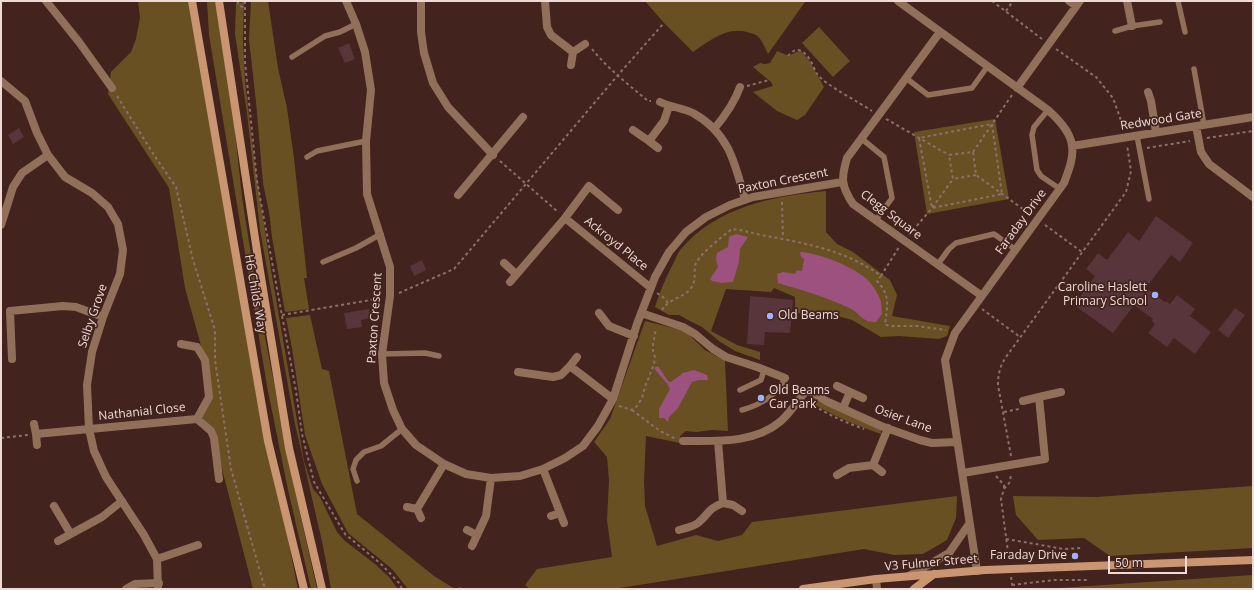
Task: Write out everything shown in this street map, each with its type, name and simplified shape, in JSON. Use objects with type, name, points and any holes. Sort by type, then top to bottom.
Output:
[{"type":"street","points":[[46,1],[80,42],[112,88]]},
{"type":"street","name":"H6 Childs Way","points":[[192,1],[268,441],[304,589]]},
{"type":"street","name":"H6 Childs Way","points":[[219,1],[260,271],[289,448],[322,589]]},
{"type":"street","name":"Paxton Crescent","points":[[346,1],[356,24],[365,52],[371,90],[366,141],[367,194],[381,234],[390,267],[390,296],[382,354],[384,383],[393,410],[402,428],[416,445],[444,464],[466,474],[491,478],[520,476],[543,469],[565,458],[583,446],[598,426],[613,399],[641,313],[655,277],[669,252],[686,232],[706,217],[730,205],[745,200],[842,182]]},
{"type":"street","points":[[421,1],[421,32],[423,46],[433,83],[448,107],[493,155]]},
{"type":"street","points":[[545,1],[547,27],[551,35],[573,52]]},
{"type":"street","points":[[898,1],[1048,110],[1056,117],[1066,131],[1072,146]]},
{"type":"street","points":[[1017,88],[1078,4],[1068,1]]},
{"type":"street","points":[[1127,1],[1132,26]]},
{"type":"street","points":[[842,182],[847,158],[940,32]]},
{"type":"street","points":[[571,65],[573,52],[585,44]]},
{"type":"street","name":"Selby Grove","points":[[1,81],[25,101],[37,134],[48,155],[65,177],[92,193],[108,207],[118,224],[123,250],[120,274],[103,317],[92,352],[88,385],[89,429],[94,451],[106,477],[144,535],[157,559],[159,586]]},
{"type":"street","points":[[714,129],[727,114],[736,100],[740,88]]},
{"type":"street","points":[[1148,92],[1156,132]]},
{"type":"street","points":[[660,102],[692,112],[714,129],[726,142],[735,164],[745,200]]},
{"type":"street","points":[[649,141],[664,121],[669,106]]},
{"type":"street","points":[[458,195],[493,155],[523,117]]},
{"type":"street","name":"Redwood Gate","points":[[1072,146],[1253,117]]},
{"type":"street","points":[[1200,126],[1201,152],[1209,164],[1253,197]]},
{"type":"street","points":[[633,130],[658,148]]},
{"type":"street","name":"Faraday Drive","points":[[977,571],[945,360],[955,333],[1064,183],[1070,163],[1072,146]]},
{"type":"street","points":[[1,225],[3,206],[22,173],[48,155]]},
{"type":"street","name":"Clegg Square","points":[[842,182],[845,192],[853,204],[982,296]]},
{"type":"street","name":"Ackroyd Place","points":[[510,282],[565,218],[590,186],[618,210]]},
{"type":"street","name":"Ackroyd Place","points":[[565,218],[651,288]]},
{"type":"street","points":[[504,263],[516,274]]},
{"type":"street","points":[[9,302],[12,359]]},
{"type":"street","points":[[10,311],[63,306],[76,307],[103,317]]},
{"type":"street","points":[[599,313],[609,326],[634,336]]},
{"type":"street","points":[[641,313],[683,327],[726,357],[785,378]]},
{"type":"street","name":"Nathanial Close","points":[[181,344],[197,347],[206,360],[209,397],[197,418]]},
{"type":"street","points":[[518,372],[552,377],[561,375],[577,357]]},
{"type":"street","points":[[570,366],[613,399]]},
{"type":"street","name":"Osier Lane","points":[[837,386],[863,398]]},
{"type":"street","name":"Osier Lane","points":[[683,441],[718,441],[752,436],[768,430],[781,421],[805,392],[812,392],[826,401],[920,440],[932,443],[957,442]]},
{"type":"street","points":[[843,408],[850,392]]},
{"type":"street","points":[[1023,401],[1061,392]]},
{"type":"street","points":[[963,472],[1045,459],[1039,397]]},
{"type":"street","name":"Nathanial Close","points":[[36,434],[197,418]]},
{"type":"street","name":"Nathanial Close","points":[[197,418],[211,432],[214,438],[219,480]]},
{"type":"street","points":[[34,424],[37,445]]},
{"type":"street","points":[[874,465],[888,428]]},
{"type":"street","points":[[718,441],[723,503]]},
{"type":"street","points":[[417,509],[444,464]]},
{"type":"street","points":[[837,476],[849,468],[874,465],[882,472]]},
{"type":"street","points":[[543,469],[564,523]]},
{"type":"street","points":[[472,546],[486,516],[491,478]]},
{"type":"street","points":[[58,541],[70,533],[102,517],[122,501]]},
{"type":"street","points":[[679,530],[689,528],[697,523],[713,507],[723,503],[733,505],[742,511]]},
{"type":"street","points":[[54,506],[70,533]]},
{"type":"street","points":[[407,507],[417,509]]},
{"type":"street","points":[[417,509],[421,518]]},
{"type":"street","points":[[550,516],[560,513]]},
{"type":"street","points":[[909,576],[949,554],[969,524]]},
{"type":"street","points":[[467,530],[477,535]]},
{"type":"street","points":[[157,559],[198,545]]},
{"type":"street","name":"V3 Fulmer Street","points":[[803,589],[876,579],[985,570],[1253,560]]},
{"type":"street","points":[[914,589],[934,574]]},
{"type":"street","points":[[876,579],[877,589]]},
{"type":"street","points":[[126,589],[135,584],[159,586]]},
{"type":"lane","points":[[1178,1],[1185,32]]},
{"type":"lane","points":[[1115,31],[1132,26],[1160,22]]},
{"type":"lane","points":[[292,57],[325,36],[340,32],[356,24]]},
{"type":"lane","points":[[906,78],[928,95],[972,88],[988,66]]},
{"type":"lane","points":[[1194,69],[1200,126]]},
{"type":"lane","points":[[1048,110],[1034,127],[1032,135],[1037,170],[1041,176],[1060,188]]},
{"type":"lane","points":[[1138,136],[1149,198]]},
{"type":"lane","points":[[862,139],[884,157],[892,198],[876,220]]},
{"type":"lane","points":[[307,156],[317,151],[366,141]]},
{"type":"lane","points":[[323,262],[356,248],[381,234]]},
{"type":"lane","points":[[938,264],[948,249],[956,242],[994,234],[1016,250]]},
{"type":"lane","points":[[382,354],[425,353],[439,356]]},
{"type":"lane","points":[[740,390],[761,380],[764,370]]},
{"type":"lane","points":[[742,410],[758,405],[766,400],[779,389],[785,378]]},
{"type":"lane","points":[[357,481],[353,469],[356,460],[364,452],[381,446],[402,428]]},
{"type":"path","points":[[237,1],[240,6],[245,8]]},
{"type":"path","points":[[245,1],[245,62],[258,181],[296,391],[302,434],[314,482],[345,534],[382,564],[399,583],[402,589]]},
{"type":"path","points":[[992,1],[1096,78],[1113,98],[1124,126],[1131,171],[1126,192],[1020,337],[1006,357],[998,374],[998,385],[1012,464],[1010,482],[1004,489],[1001,499],[1010,565]]},
{"type":"path","points":[[1006,10],[1013,1]]},
{"type":"path","points":[[282,315],[390,296],[454,269],[618,75],[664,23]]},
{"type":"path","points":[[585,44],[648,101],[660,102]]},
{"type":"path","points":[[788,56],[795,50],[801,50],[806,54],[817,73],[824,81],[879,115],[949,155],[972,152]]},
{"type":"path","points":[[740,88],[760,84],[769,80]]},
{"type":"path","points":[[112,88],[176,187],[193,260],[215,330],[215,360],[231,469],[265,589]]},
{"type":"path","points":[[1017,88],[972,152],[976,174],[1082,252]]},
{"type":"path","points":[[919,138],[992,124]]},
{"type":"path","points":[[992,124],[1002,194]]},
{"type":"path","points":[[919,138],[932,208]]},
{"type":"path","points":[[493,155],[565,218]]},
{"type":"path","points":[[949,155],[953,179]]},
{"type":"path","points":[[955,333],[916,326],[885,325],[888,298],[877,281],[896,251],[932,208],[953,179],[976,174]]},
{"type":"path","points":[[782,192],[783,238]]},
{"type":"path","points":[[932,208],[1002,194]]},
{"type":"path","points":[[632,410],[637,406],[642,398],[654,364],[655,357],[653,345],[655,329],[664,308],[668,303],[691,289],[694,284],[696,263],[718,239],[732,229],[783,238],[834,253],[860,263],[872,269],[881,276]]},
{"type":"path","points":[[651,288],[668,303]]},
{"type":"path","points":[[976,305],[1020,337]]},
{"type":"path","points":[[613,399],[619,406],[632,410],[660,431],[683,441]]},
{"type":"path","points":[[1003,412],[1023,408],[1023,401]]},
{"type":"path","points":[[1,438],[36,434]]},
{"type":"path","points":[[989,468],[1004,485],[1004,489]]},
{"type":"path","points":[[1006,538],[1064,549],[1081,548]]},
{"type":"path","points":[[1011,572],[1013,589]]},
{"type":"path","points":[[1012,585],[1054,580],[1088,580]]},
{"type":"shaded area","points":[[138,1],[192,1],[268,441],[298,589],[253,589],[214,438],[197,419],[209,397],[205,360],[185,288],[169,188],[108,94],[111,72],[131,52],[136,39],[140,18]]},
{"type":"shaded area","points":[[207,1],[217,1],[232,104],[242,197],[259,306],[295,491],[317,589],[311,589],[288,490],[267,386],[209,35]]},
{"type":"shaded area","points":[[242,1],[244,1],[243,41],[245,81],[254,159],[271,270],[304,461],[313,489],[320,497],[337,532],[345,541],[389,577],[398,589],[331,589],[323,546],[295,424],[260,230],[247,113],[235,34],[236,3],[242,3]]},
{"type":"shaded area","points":[[251,1],[268,1],[278,68],[287,108],[294,158],[307,278],[304,278],[309,309],[285,312],[263,183],[249,39]]},
{"type":"shaded area","points":[[645,1],[805,2],[768,54],[760,39],[755,34],[742,31],[727,32],[720,35],[693,52],[664,23]]},
{"type":"shaded area","points":[[819,27],[850,61],[833,77],[802,43]]},
{"type":"shaded area","points":[[777,51],[789,56],[801,51],[809,60],[824,87],[805,115],[797,120],[777,111],[753,92],[773,86],[771,82],[753,67],[760,63],[770,63]]},
{"type":"shaded area","points":[[995,119],[1009,199],[927,214],[914,132]]},
{"type":"shaded area","points":[[826,191],[826,232],[837,244],[853,252],[890,280],[897,295],[892,316],[950,326],[947,336],[939,339],[899,336],[881,337],[852,320],[834,315],[795,313],[795,297],[774,288],[771,292],[726,289],[711,331],[737,345],[760,352],[760,360],[735,351],[719,341],[702,327],[679,315],[669,315],[655,307],[663,284],[681,249],[696,234],[712,222],[729,213],[767,200]]},
{"type":"shaded area","points":[[736,234],[748,237],[740,249],[739,262],[733,282],[721,283],[712,281],[710,279],[718,267],[716,259],[717,253],[728,247],[729,237]]},
{"type":"shaded area","points":[[800,252],[833,260],[866,278],[871,283],[881,301],[882,314],[876,322],[867,321],[853,310],[832,300],[778,283],[777,274],[783,272],[795,274],[797,270],[802,271],[804,259],[801,257]]},
{"type":"shaded area","points":[[310,315],[322,369],[329,371],[357,514],[434,576],[455,589],[408,589],[392,569],[348,533],[322,484],[305,435],[286,318]]},
{"type":"shaded area","points":[[645,321],[685,331],[705,350],[725,361],[728,431],[686,431],[680,436],[680,443],[646,436],[644,481],[645,506],[657,546],[696,535],[718,541],[742,535],[752,522],[957,496],[956,518],[947,540],[923,554],[894,555],[864,549],[614,589],[530,589],[525,585],[537,569],[612,557],[607,520],[609,480],[607,457],[594,442],[610,419]]},
{"type":"shaded area","points":[[658,366],[668,381],[671,382],[683,373],[694,370],[707,375],[708,380],[692,382],[678,408],[669,417],[668,422],[664,418],[659,418],[659,409],[670,389],[654,368]]},
{"type":"shaded area","points":[[812,395],[881,430],[881,434],[852,423],[825,410],[808,400]]},
{"type":"shaded area","points":[[1253,486],[1253,548],[1110,556],[1084,538],[1038,540],[1016,515],[1013,496],[1096,497]]},
{"type":"shaded area","points":[[1253,575],[1253,589],[1044,589]]},
{"type":"building","points":[[349,43],[355,59],[345,63],[338,48]]},
{"type":"building","points":[[19,128],[24,137],[13,144],[8,135]]},
{"type":"building","points":[[1156,216],[1193,243],[1180,262],[1171,255],[1146,288],[1170,304],[1177,295],[1195,309],[1190,316],[1211,332],[1195,354],[1174,338],[1167,347],[1148,333],[1155,324],[1152,321],[1153,319],[1134,305],[1113,333],[1074,305],[1095,276],[1086,269],[1098,253],[1107,260],[1128,232],[1139,241]]},
{"type":"building","points":[[422,260],[426,270],[414,276],[410,266]]},
{"type":"building","name":"Old Beams","points":[[750,296],[793,300],[790,333],[765,332],[764,345],[747,344]]},
{"type":"building","points":[[1235,308],[1245,315],[1228,338],[1218,330]]},
{"type":"building","points":[[369,309],[370,318],[361,320],[362,327],[347,329],[344,313]]},
{"type":"place","name":"Caroline Haslett Primary School","points":[[1155,295]]},
{"type":"place","name":"Old Beams","points":[[770,316]]},
{"type":"place","name":"Old Beams Car Park","points":[[761,398]]},
{"type":"place","name":"Faraday Drive","points":[[1075,556]]}]
